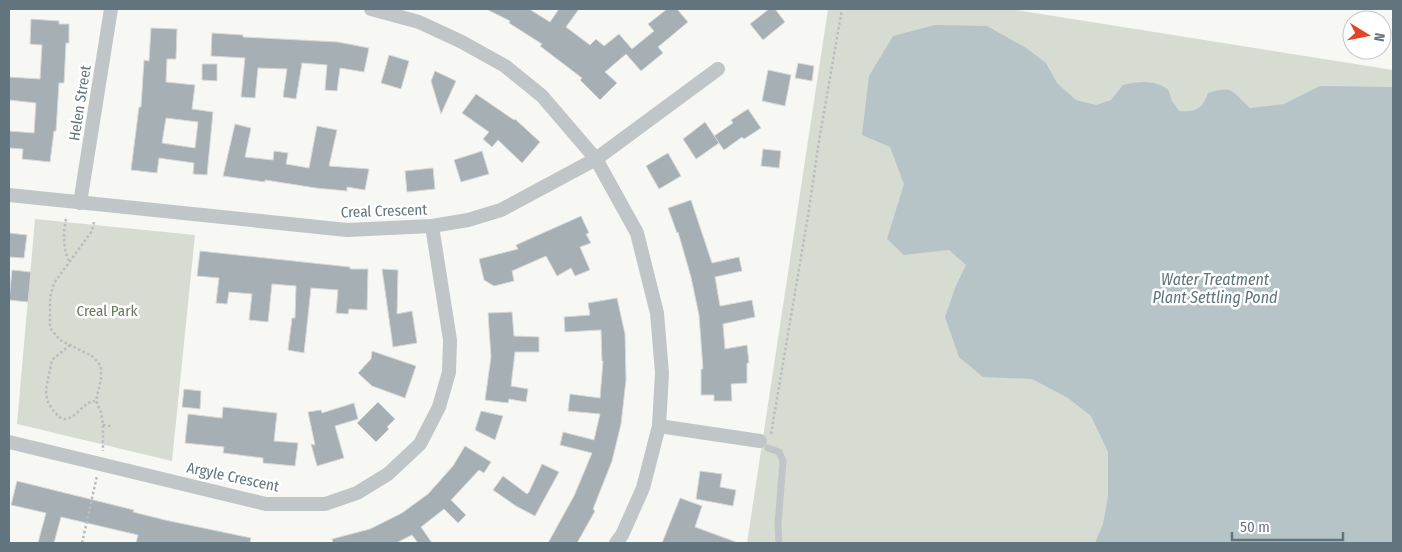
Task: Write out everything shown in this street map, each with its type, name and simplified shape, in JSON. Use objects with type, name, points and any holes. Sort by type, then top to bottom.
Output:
[{"type":"street","name":"Helen Street","points":[[80,203],[111,9]]},
{"type":"street","points":[[371,9],[419,22],[462,42],[505,66],[542,96],[596,159],[637,233],[657,313],[662,374],[659,426],[643,488],[622,535],[616,543]]},
{"type":"street","name":"Creal Crescent","points":[[9,195],[346,230],[432,226],[468,220],[501,210],[596,159],[718,69]]},
{"type":"street","name":"Argyle Crescent","points":[[9,442],[266,504],[325,504],[357,492],[388,474],[420,444],[439,407],[449,372],[450,340],[432,226]]},
{"type":"street","points":[[659,426],[764,444]]},
{"type":"lane","points":[[764,444],[780,452],[783,461],[778,524],[779,543]]},
{"type":"path","points":[[772,426],[842,9]]},
{"type":"path","points":[[66,219],[65,244],[69,261]]},
{"type":"path","points":[[94,222],[92,232],[54,283],[50,297],[50,328],[60,340],[92,356],[101,366],[101,379],[96,401],[101,412],[103,425],[104,454]]},
{"type":"path","points":[[70,345],[52,360],[47,400],[55,413],[64,419],[72,417],[89,402],[96,401]]},
{"type":"path","points":[[103,425],[111,426]]},
{"type":"path","points":[[82,543],[96,482]]},
{"type":"green space","name":"Water Treatment Plant Settling Pond","points":[[828,9],[1009,9],[1393,70],[1393,543],[747,543]]},
{"type":"green space","name":"Creal Park","points":[[35,219],[195,235],[172,461],[17,424]]},
{"type":"water","name":"Water Treatment Plant Settling Pond","points":[[935,25],[987,26],[1026,48],[1046,63],[1057,83],[1076,100],[1096,105],[1111,100],[1123,85],[1141,82],[1157,84],[1168,89],[1172,101],[1179,111],[1197,109],[1203,103],[1208,93],[1223,90],[1232,91],[1250,108],[1284,104],[1320,86],[1393,87],[1393,543],[1095,543],[1103,524],[1108,496],[1108,452],[1091,416],[1068,398],[1032,379],[983,377],[959,357],[945,317],[955,288],[966,265],[949,250],[904,255],[887,239],[904,184],[890,147],[862,135],[869,76],[893,36]]},
{"type":"building","points":[[486,9],[529,9],[550,22],[559,9],[579,9],[566,27],[590,45],[596,39],[604,46],[619,34],[632,49],[654,31],[648,24],[667,9],[677,9],[688,22],[658,47],[663,53],[641,71],[626,54],[605,72],[617,83],[600,100],[580,80],[582,78],[540,46],[542,44],[509,23],[510,21]]},
{"type":"building","points":[[769,9],[775,9],[785,22],[763,40],[750,24]]},
{"type":"building","points":[[31,19],[59,21],[59,24],[69,24],[69,43],[66,43],[64,83],[59,83],[56,131],[54,131],[50,162],[22,159],[23,149],[9,148],[9,131],[34,133],[36,103],[9,100],[9,77],[40,79],[42,45],[30,44]]},
{"type":"building","points":[[151,28],[177,29],[176,59],[167,59],[166,82],[195,85],[192,109],[213,112],[207,175],[193,174],[194,163],[159,158],[157,173],[131,170],[139,107],[141,107],[144,60],[149,61]],"holes":[[[166,118],[198,122],[195,148],[162,143]]]},
{"type":"building","points":[[212,33],[243,35],[243,37],[338,42],[369,48],[364,72],[340,68],[337,91],[325,90],[327,65],[302,63],[296,99],[283,97],[287,69],[258,68],[255,98],[241,97],[245,58],[211,56]]},
{"type":"building","points":[[389,55],[409,61],[401,89],[381,83]]},
{"type":"building","points":[[798,63],[814,66],[812,81],[795,78]]},
{"type":"building","points":[[202,64],[217,64],[217,81],[202,80]]},
{"type":"building","points":[[768,70],[791,75],[785,106],[762,101]]},
{"type":"building","points":[[435,71],[456,81],[441,114],[431,81]]},
{"type":"building","points":[[476,94],[515,119],[540,142],[522,163],[498,140],[492,147],[483,139],[489,132],[462,113]]},
{"type":"building","points":[[748,109],[761,128],[744,139],[742,137],[724,150],[714,136],[733,123],[731,120]]},
{"type":"building","points":[[705,122],[719,143],[696,159],[683,139]]},
{"type":"building","points":[[235,124],[251,128],[245,157],[273,160],[274,151],[288,153],[286,164],[309,168],[317,126],[337,130],[329,166],[369,169],[365,190],[347,187],[347,191],[316,188],[223,176]]},
{"type":"building","points":[[763,149],[781,151],[779,168],[761,166]]},
{"type":"building","points":[[482,151],[489,174],[461,182],[454,160]]},
{"type":"building","points":[[668,153],[681,176],[659,189],[646,166]]},
{"type":"building","points":[[433,168],[435,189],[407,192],[405,171]]},
{"type":"building","points":[[691,200],[712,263],[739,257],[742,271],[715,277],[720,306],[752,300],[755,317],[723,324],[725,349],[747,345],[749,363],[747,363],[747,383],[731,384],[732,401],[714,401],[714,395],[701,395],[701,369],[703,369],[699,315],[691,277],[678,232],[668,208]]},
{"type":"building","points":[[581,216],[589,233],[586,234],[591,243],[580,247],[590,270],[575,276],[571,268],[557,276],[546,256],[512,271],[514,281],[494,286],[484,280],[479,259],[518,249],[516,245]]},
{"type":"building","points":[[9,233],[27,235],[24,258],[9,257]]},
{"type":"building","points":[[200,251],[350,267],[350,269],[368,269],[367,310],[349,309],[348,314],[336,313],[338,290],[311,288],[304,353],[288,350],[292,318],[295,318],[296,286],[272,284],[268,322],[249,320],[252,294],[229,292],[227,304],[216,303],[219,278],[197,276]]},
{"type":"building","points":[[382,269],[398,270],[397,314],[412,311],[417,343],[393,347]]},
{"type":"building","points":[[12,270],[31,272],[28,302],[9,300]]},
{"type":"building","points":[[617,298],[625,334],[626,380],[621,424],[612,461],[593,509],[595,511],[577,543],[548,543],[574,496],[592,453],[560,445],[563,432],[594,440],[600,414],[568,411],[570,394],[600,398],[603,361],[601,330],[565,332],[564,317],[590,315],[588,303]]},
{"type":"building","points":[[512,312],[514,336],[539,337],[539,352],[515,352],[511,386],[528,389],[526,402],[509,399],[508,403],[485,400],[491,357],[488,313]]},
{"type":"building","points":[[372,351],[416,366],[405,398],[372,386],[358,373],[371,359]]},
{"type":"building","points":[[184,389],[201,391],[200,409],[182,407]]},
{"type":"building","points":[[378,402],[395,419],[387,427],[389,429],[376,442],[357,423]]},
{"type":"building","points":[[354,403],[358,419],[335,426],[344,458],[317,466],[311,444],[315,445],[308,412],[321,410],[322,413]]},
{"type":"building","points":[[223,407],[277,413],[274,441],[298,443],[295,466],[263,463],[263,458],[223,453],[224,447],[185,443],[188,414],[222,418]]},
{"type":"building","points":[[481,411],[503,416],[495,440],[475,430]]},
{"type":"building","points":[[465,446],[491,462],[484,473],[479,470],[451,500],[466,515],[458,523],[444,509],[421,527],[432,543],[418,543],[412,535],[396,543],[333,543],[332,539],[370,529],[402,513],[428,494],[453,466]]},
{"type":"building","points":[[542,464],[559,472],[535,516],[493,490],[503,476],[527,494]]},
{"type":"building","points":[[700,471],[722,474],[720,487],[736,490],[733,506],[696,499]]},
{"type":"building","points":[[17,481],[134,510],[133,512],[165,520],[251,538],[250,543],[136,543],[138,535],[61,517],[54,543],[38,543],[46,513],[11,505]]},
{"type":"building","points":[[680,498],[702,506],[695,527],[736,542],[662,543]]}]
